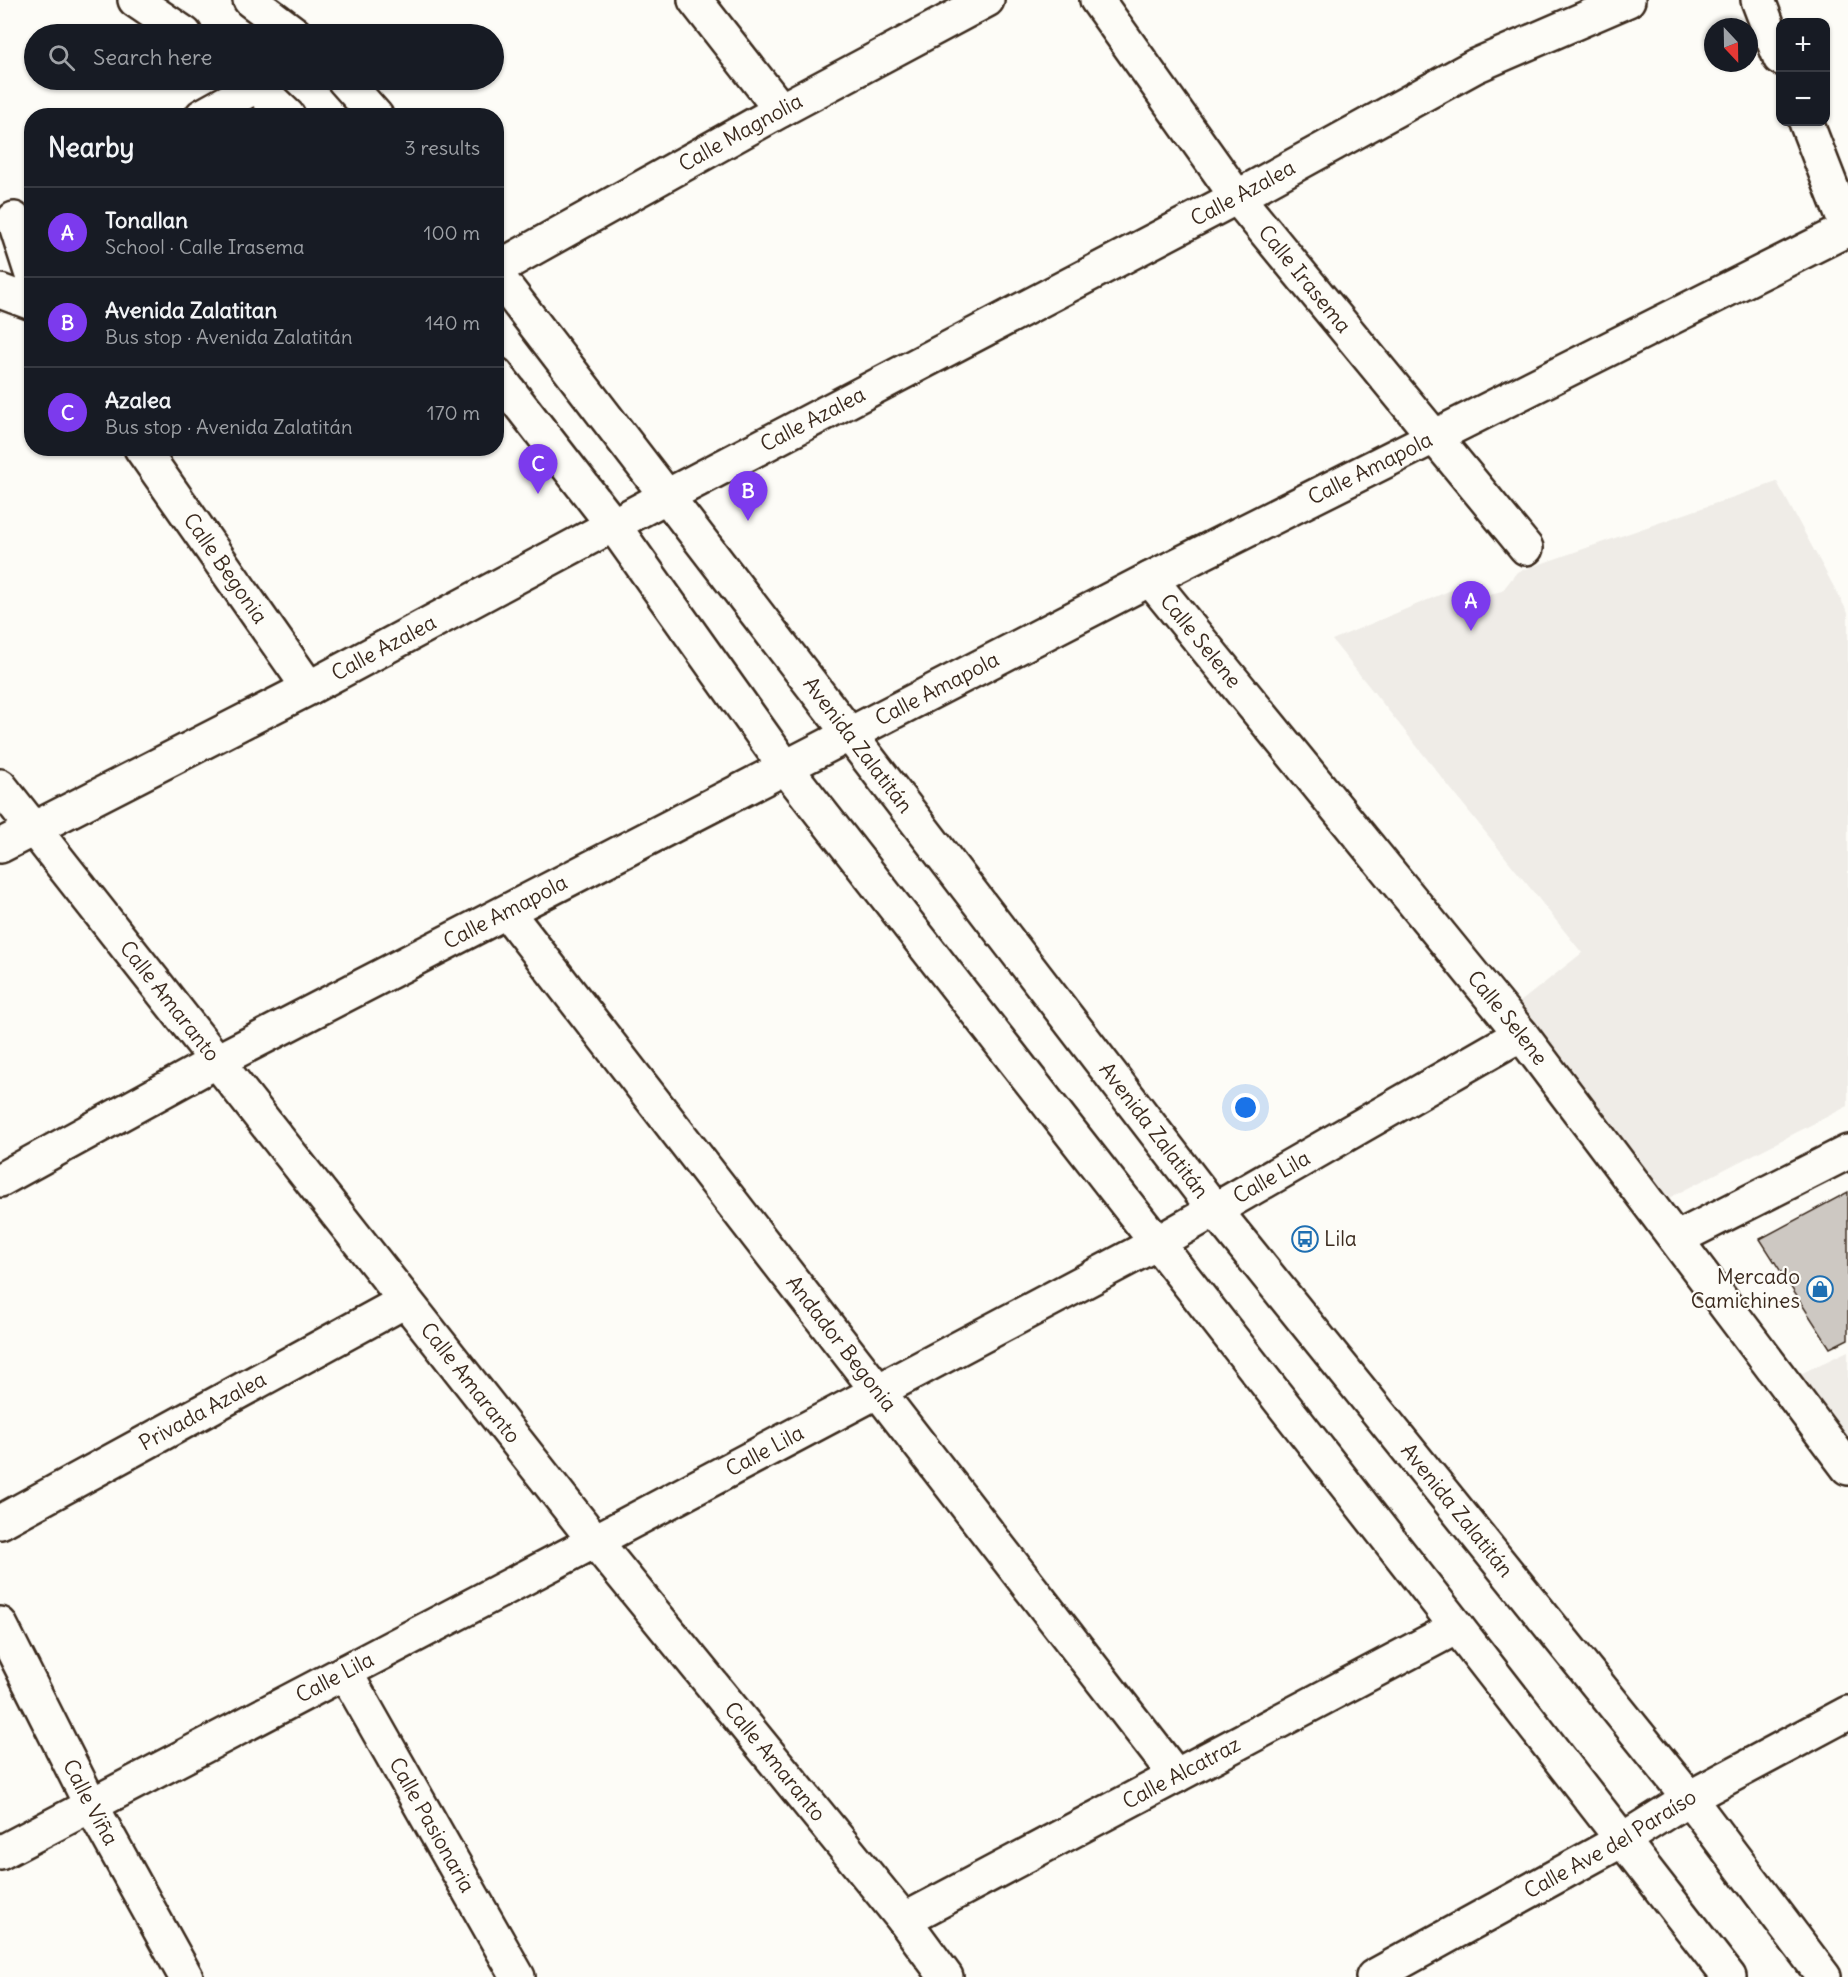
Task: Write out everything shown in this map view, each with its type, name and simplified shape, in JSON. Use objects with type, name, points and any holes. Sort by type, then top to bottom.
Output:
[{"type":"street","points":[[135,0],[170,24]]},
{"type":"street","points":[[250,0],[282,24]]},
{"type":"street","points":[[695,0],[781,110]]},
{"type":"street","name":"Calle Magnolia","points":[[504,267],[781,110],[987,0]]},
{"type":"street","name":"Calle Irasema","points":[[1097,0],[1237,197],[1526,548]]},
{"type":"street","name":"Calle Azalea","points":[[0,846],[309,688],[667,496],[1237,197],[1474,66],[1628,0]]},
{"type":"street","points":[[1758,0],[1776,47]]},
{"type":"street","points":[[214,108],[242,90]]},
{"type":"street","points":[[262,90],[280,108]]},
{"type":"street","points":[[353,90],[369,108]]},
{"type":"street","points":[[1808,126],[1848,229]]},
{"type":"street","points":[[15,218],[24,248]]},
{"type":"street","name":"Calle Amapola","points":[[0,1180],[217,1061],[1150,579],[1848,229]]},
{"type":"street","name":"Avenida Zalatitán","points":[[504,282],[1215,1210],[1689,1798],[1824,1977]]},
{"type":"street","points":[[0,291],[24,300]]},
{"type":"street","points":[[504,384],[614,526],[786,768],[1729,1977]]},
{"type":"street","name":"Calle Begonia","points":[[147,456],[309,688]]},
{"type":"street","name":"Calle Selene","points":[[1150,579],[1521,1034],[1848,1468]]},
{"type":"street","name":"Calle Amaranto","points":[[0,786],[595,1541],[904,1920],[946,1977]]},
{"type":"street","name":"Andador Begonia","points":[[507,912],[1176,1776]]},
{"type":"street","name":"Calle Lila","points":[[0,1853],[1157,1243],[1521,1034]]},
{"type":"street","points":[[1676,1239],[1848,1152]]},
{"type":"street","name":"Privada Azalea","points":[[0,1522],[405,1301]]},
{"type":"street","name":"Calle Viña","points":[[0,1624],[91,1805],[186,1977]]},
{"type":"street","name":"Calle Alcatraz","points":[[904,1920],[1457,1626]]},
{"type":"street","name":"Calle Pasionaria","points":[[345,1672],[518,1977]]},
{"type":"street","name":"Calle Ave del Paraíso","points":[[1373,1977],[1622,1839],[1689,1798],[1848,1713]]},
{"type":"shaded area","points":[[1777,482],[1848,613],[1848,1106],[1661,1202],[1515,1006],[1582,953],[1332,640],[1461,586],[1482,596],[1502,591],[1517,572]]},
{"type":"shaded area","points":[[1848,1351],[1848,1437],[1800,1374]]},
{"type":"building","name":"Mercado Camichines","points":[[1848,1192],[1848,1339],[1830,1348],[1760,1239]]},
{"type":"place","name":"Azalea","points":[[538,494]]},
{"type":"place","name":"Avenida Zalatitan","points":[[748,521]]},
{"type":"place","name":"Tonallan","points":[[1471,631]]},
{"type":"place","name":"Lila","points":[[1305,1239]]},
{"type":"place","name":"Mercado Camichines","points":[[1820,1289]]}]
